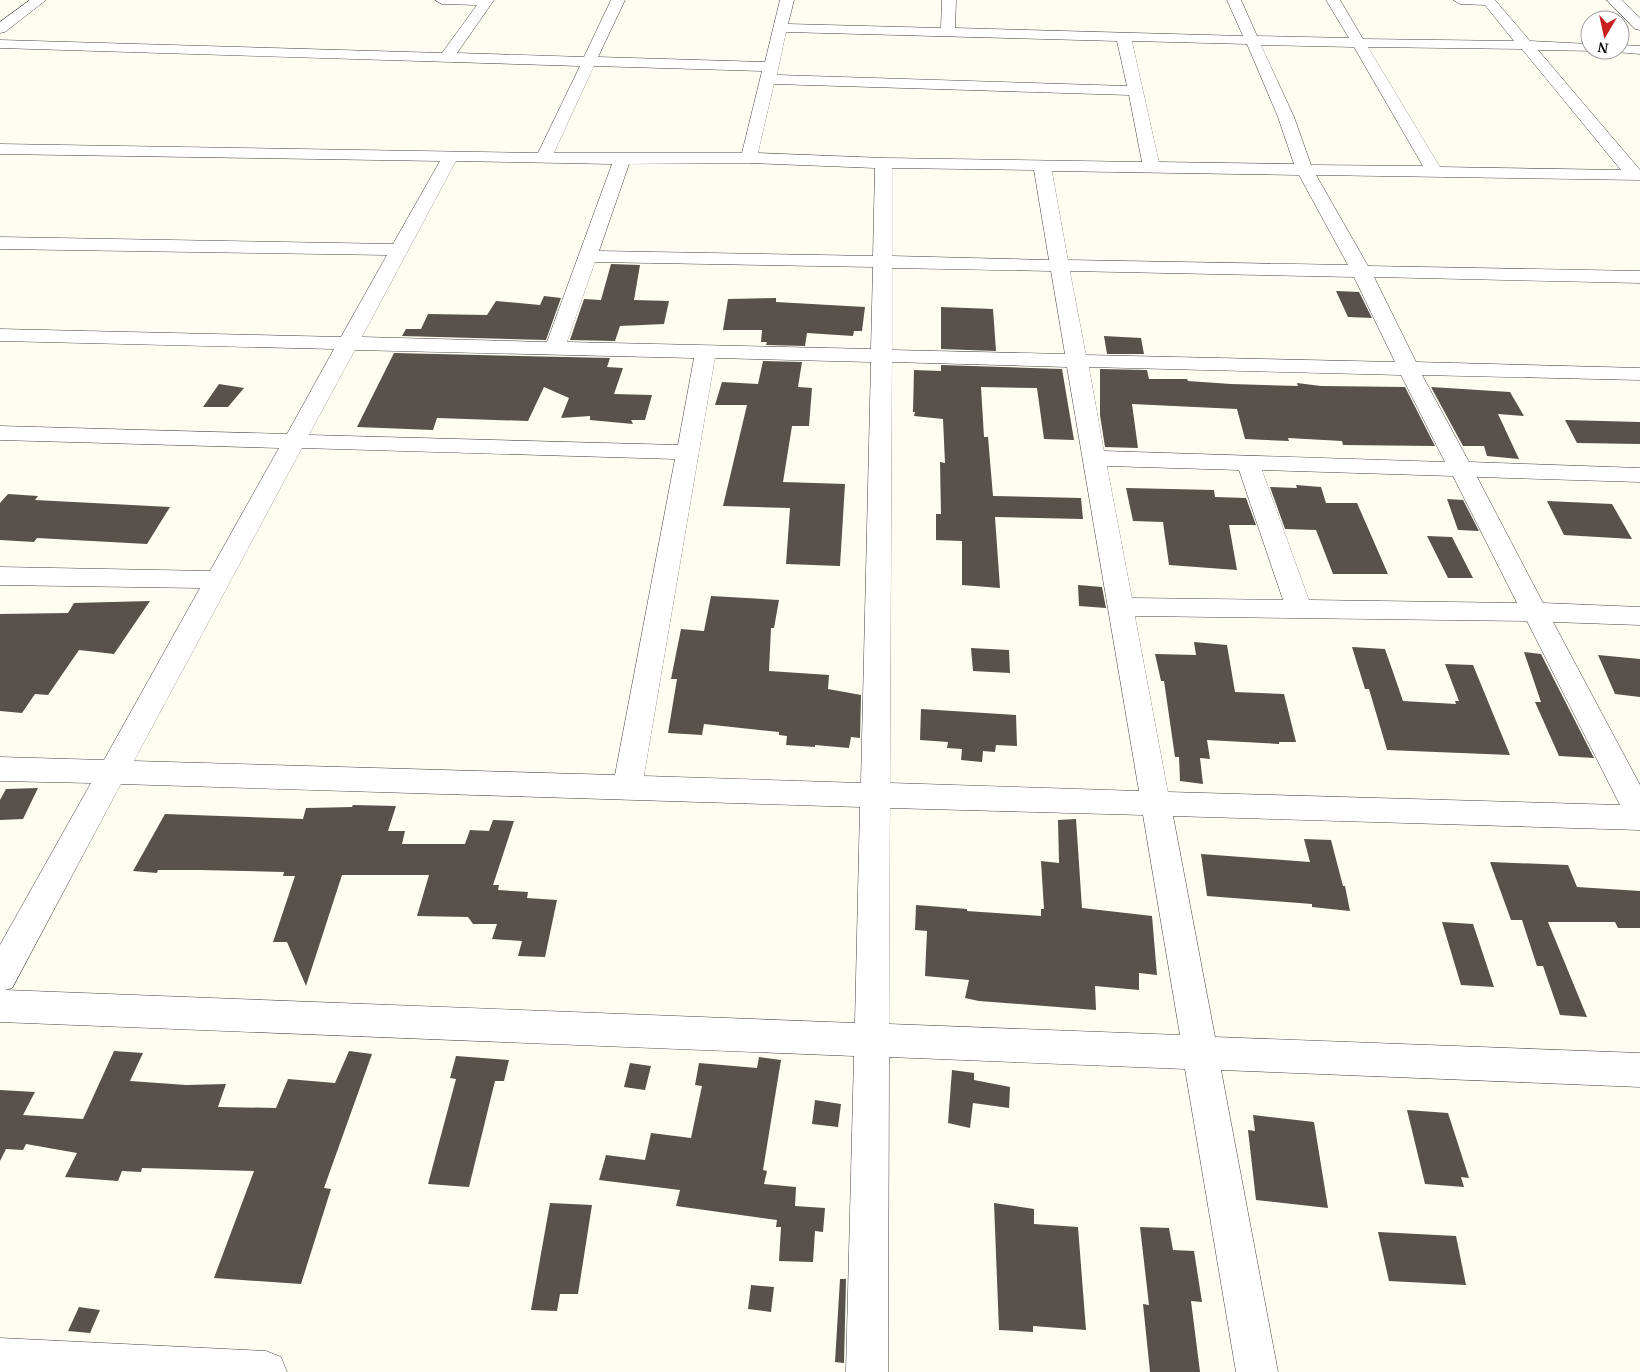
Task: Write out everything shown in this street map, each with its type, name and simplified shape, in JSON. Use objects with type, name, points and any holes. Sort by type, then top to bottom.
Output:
[{"type":"street","points":[[0,29],[38,0]]},
{"type":"street","points":[[442,0],[487,1]]},
{"type":"street","points":[[544,157],[618,0]]},
{"type":"street","points":[[749,158],[787,0]]},
{"type":"street","points":[[948,33],[949,0]]},
{"type":"street","points":[[0,769],[1640,816],[1460,470],[1361,271],[1304,169],[1292,133],[1234,0]]},
{"type":"street","points":[[1333,0],[1434,171]]},
{"type":"street","points":[[1460,0],[1489,0],[1637,174]]},
{"type":"street","points":[[1614,0],[1640,26]]},
{"type":"street","points":[[446,58],[487,1]]},
{"type":"street","points":[[780,28],[1253,41],[1526,44],[1580,47]]},
{"type":"street","points":[[1124,38],[1152,167]]},
{"type":"street","points":[[0,44],[590,62],[1135,91]]},
{"type":"street","points":[[2,150],[749,158],[884,163],[1637,174]]},
{"type":"street","points":[[0,977],[451,156]]},
{"type":"street","points":[[556,348],[622,158]]},
{"type":"street","points":[[867,1372],[884,163]]},
{"type":"street","points":[[1042,165],[1257,1372]]},
{"type":"street","points":[[0,243],[400,250]]},
{"type":"street","points":[[588,256],[1640,277]]},
{"type":"street","points":[[0,335],[1640,374]]},
{"type":"street","points":[[627,788],[706,352]]},
{"type":"street","points":[[0,433],[688,452]]},
{"type":"street","points":[[1094,458],[1640,475]]},
{"type":"street","points":[[1248,463],[1300,610]]},
{"type":"street","points":[[0,576],[218,580]]},
{"type":"street","points":[[1121,608],[1534,612],[1640,616]]},
{"type":"street","points":[[0,1006],[1640,1070]]},
{"type":"street","points":[[0,1359],[266,1372]]},
{"type":"building","points":[[611,264],[640,265],[634,300],[669,301],[664,324],[620,326],[615,341],[570,340],[584,299],[601,300]]},
{"type":"building","points":[[1336,291],[1359,292],[1372,318],[1348,317]]},
{"type":"building","points":[[544,296],[561,298],[546,340],[402,336],[406,329],[421,329],[428,314],[487,315],[496,301],[540,305]]},
{"type":"building","points":[[776,298],[776,302],[865,307],[862,331],[854,331],[853,336],[807,333],[805,346],[766,345],[767,342],[761,342],[762,330],[723,330],[728,299]]},
{"type":"building","points":[[941,307],[993,309],[996,351],[941,349]]},
{"type":"building","points":[[1104,336],[1141,338],[1144,354],[1107,354]]},
{"type":"building","points":[[394,353],[610,358],[607,367],[623,368],[614,394],[652,395],[645,420],[631,420],[633,424],[590,420],[590,416],[561,418],[569,398],[544,387],[528,421],[437,418],[433,430],[357,427]]},
{"type":"building","points":[[763,361],[802,362],[798,387],[812,388],[809,426],[792,426],[783,482],[845,484],[840,566],[786,564],[790,508],[723,506],[747,405],[715,405],[722,382],[758,384]]},
{"type":"building","points":[[941,365],[1062,369],[1074,440],[1044,439],[1037,388],[981,387],[984,437],[988,437],[993,496],[1081,498],[1083,519],[995,517],[1000,588],[962,585],[962,541],[936,540],[936,514],[941,514],[940,462],[945,463],[943,419],[914,416],[914,370],[941,371]]},
{"type":"building","points":[[1100,369],[1147,370],[1149,379],[1187,379],[1188,381],[1231,384],[1298,386],[1297,383],[1321,386],[1405,387],[1435,446],[1343,445],[1342,441],[1288,438],[1289,441],[1245,439],[1237,409],[1132,404],[1138,448],[1105,447],[1100,415]]},
{"type":"building","points":[[219,384],[244,388],[228,407],[203,407]]},
{"type":"building","points":[[1431,387],[1510,392],[1524,416],[1498,414],[1519,459],[1487,456],[1484,446],[1463,446]]},
{"type":"building","points":[[1565,420],[1640,422],[1640,444],[1577,443]]},
{"type":"building","points":[[1296,485],[1321,487],[1326,503],[1357,503],[1388,574],[1333,574],[1316,530],[1285,529],[1270,487],[1297,488]]},
{"type":"building","points":[[1126,488],[1214,490],[1215,497],[1246,498],[1256,525],[1229,525],[1237,570],[1169,565],[1163,522],[1133,521]]},
{"type":"building","points":[[8,494],[38,496],[35,500],[170,507],[147,544],[37,538],[34,542],[0,540],[0,503]]},
{"type":"building","points":[[1447,499],[1463,500],[1479,531],[1458,530]]},
{"type":"building","points":[[1547,501],[1612,504],[1632,539],[1564,535]]},
{"type":"building","points":[[1427,536],[1452,537],[1473,578],[1448,578]]},
{"type":"building","points":[[1078,585],[1102,587],[1106,608],[1079,606]]},
{"type":"building","points":[[711,596],[779,600],[774,628],[771,628],[769,671],[829,675],[828,689],[861,695],[860,738],[851,737],[849,748],[786,745],[787,736],[779,735],[779,732],[704,724],[702,735],[668,733],[677,679],[671,679],[681,629],[704,631]]},
{"type":"building","points":[[150,601],[114,654],[79,650],[48,695],[35,694],[22,713],[0,711],[0,614],[68,613],[74,603]]},
{"type":"building","points":[[1194,642],[1227,645],[1235,692],[1284,694],[1296,742],[1279,742],[1279,744],[1207,740],[1210,759],[1200,758],[1203,784],[1180,781],[1179,757],[1175,757],[1164,681],[1161,681],[1155,654],[1196,655]]},
{"type":"building","points":[[1352,647],[1385,649],[1403,701],[1456,704],[1455,701],[1459,701],[1445,664],[1473,665],[1510,755],[1387,750],[1369,689],[1365,689]]},
{"type":"building","points":[[971,648],[1009,650],[1010,673],[973,671]]},
{"type":"building","points":[[1524,652],[1541,654],[1594,758],[1559,756],[1535,702],[1541,702]]},
{"type":"building","points":[[1598,655],[1640,659],[1640,697],[1615,694]]},
{"type":"building","points":[[921,709],[1016,715],[1017,746],[996,745],[995,752],[983,751],[982,762],[961,760],[962,749],[947,748],[948,742],[920,740]]},
{"type":"building","points":[[38,788],[23,819],[0,820],[0,800],[6,789]]},
{"type":"building","points":[[353,805],[396,806],[388,831],[405,831],[402,844],[465,844],[470,830],[489,831],[493,820],[514,821],[493,885],[499,885],[498,890],[528,892],[527,898],[557,900],[545,957],[518,956],[522,941],[492,939],[497,924],[473,924],[468,917],[417,916],[429,875],[342,875],[306,986],[287,942],[273,942],[295,876],[283,876],[284,872],[158,870],[157,873],[133,871],[165,814],[303,819],[306,808],[352,807]]},
{"type":"building","points":[[1076,819],[1082,908],[1152,916],[1157,975],[1139,973],[1139,990],[1095,986],[1096,1010],[979,1001],[965,998],[969,980],[925,976],[927,931],[915,930],[916,905],[967,909],[967,911],[1041,916],[1041,909],[1044,909],[1041,861],[1059,863],[1058,820]]},
{"type":"building","points":[[1304,839],[1331,840],[1343,886],[1345,886],[1350,911],[1312,907],[1312,904],[1207,896],[1201,854],[1310,862]]},
{"type":"building","points":[[1490,862],[1568,865],[1577,887],[1640,891],[1640,928],[1618,928],[1615,922],[1548,922],[1587,1017],[1560,1015],[1543,966],[1537,966],[1522,920],[1511,920]]},
{"type":"building","points":[[1442,922],[1473,924],[1494,987],[1461,985]]},
{"type":"building","points":[[114,1051],[143,1053],[130,1081],[186,1085],[226,1084],[218,1107],[276,1108],[288,1079],[335,1083],[349,1051],[372,1054],[324,1188],[331,1189],[301,1284],[214,1278],[254,1171],[142,1168],[141,1172],[122,1171],[118,1181],[65,1177],[77,1153],[26,1144],[23,1150],[6,1149],[0,1161],[0,1090],[35,1092],[23,1115],[83,1119]]},
{"type":"building","points":[[456,1056],[509,1060],[504,1081],[495,1081],[469,1187],[428,1184],[456,1079],[450,1078]]},
{"type":"building","points":[[759,1057],[781,1060],[763,1170],[767,1171],[764,1184],[796,1187],[795,1206],[825,1208],[823,1232],[815,1231],[813,1262],[779,1261],[781,1227],[776,1227],[777,1220],[676,1206],[680,1190],[599,1180],[606,1155],[645,1160],[651,1133],[691,1138],[702,1086],[695,1085],[699,1063],[757,1068]]},
{"type":"building","points":[[630,1063],[651,1066],[645,1090],[624,1087]]},
{"type":"building","points":[[952,1070],[974,1073],[974,1080],[1010,1087],[1009,1108],[973,1103],[970,1128],[948,1123]]},
{"type":"building","points":[[815,1100],[841,1104],[838,1127],[812,1124]]},
{"type":"building","points":[[1407,1110],[1448,1113],[1469,1178],[1461,1177],[1464,1187],[1425,1184]]},
{"type":"building","points":[[1253,1115],[1314,1122],[1328,1208],[1256,1200],[1248,1130],[1255,1131]]},
{"type":"building","points":[[550,1203],[592,1205],[578,1294],[560,1294],[557,1311],[531,1310]]},
{"type":"building","points":[[994,1203],[1034,1209],[1034,1224],[1078,1227],[1086,1330],[1033,1326],[1033,1332],[999,1330]]},
{"type":"building","points":[[1140,1227],[1169,1228],[1173,1250],[1194,1251],[1202,1302],[1191,1301],[1200,1372],[1150,1372],[1143,1304],[1149,1305]]},
{"type":"building","points":[[1378,1232],[1456,1236],[1466,1285],[1389,1281]]},
{"type":"building","points":[[840,1279],[846,1279],[844,1363],[835,1362]]},
{"type":"building","points":[[751,1285],[774,1287],[771,1312],[748,1309]]},
{"type":"building","points":[[79,1307],[100,1310],[90,1333],[68,1331]]}]
